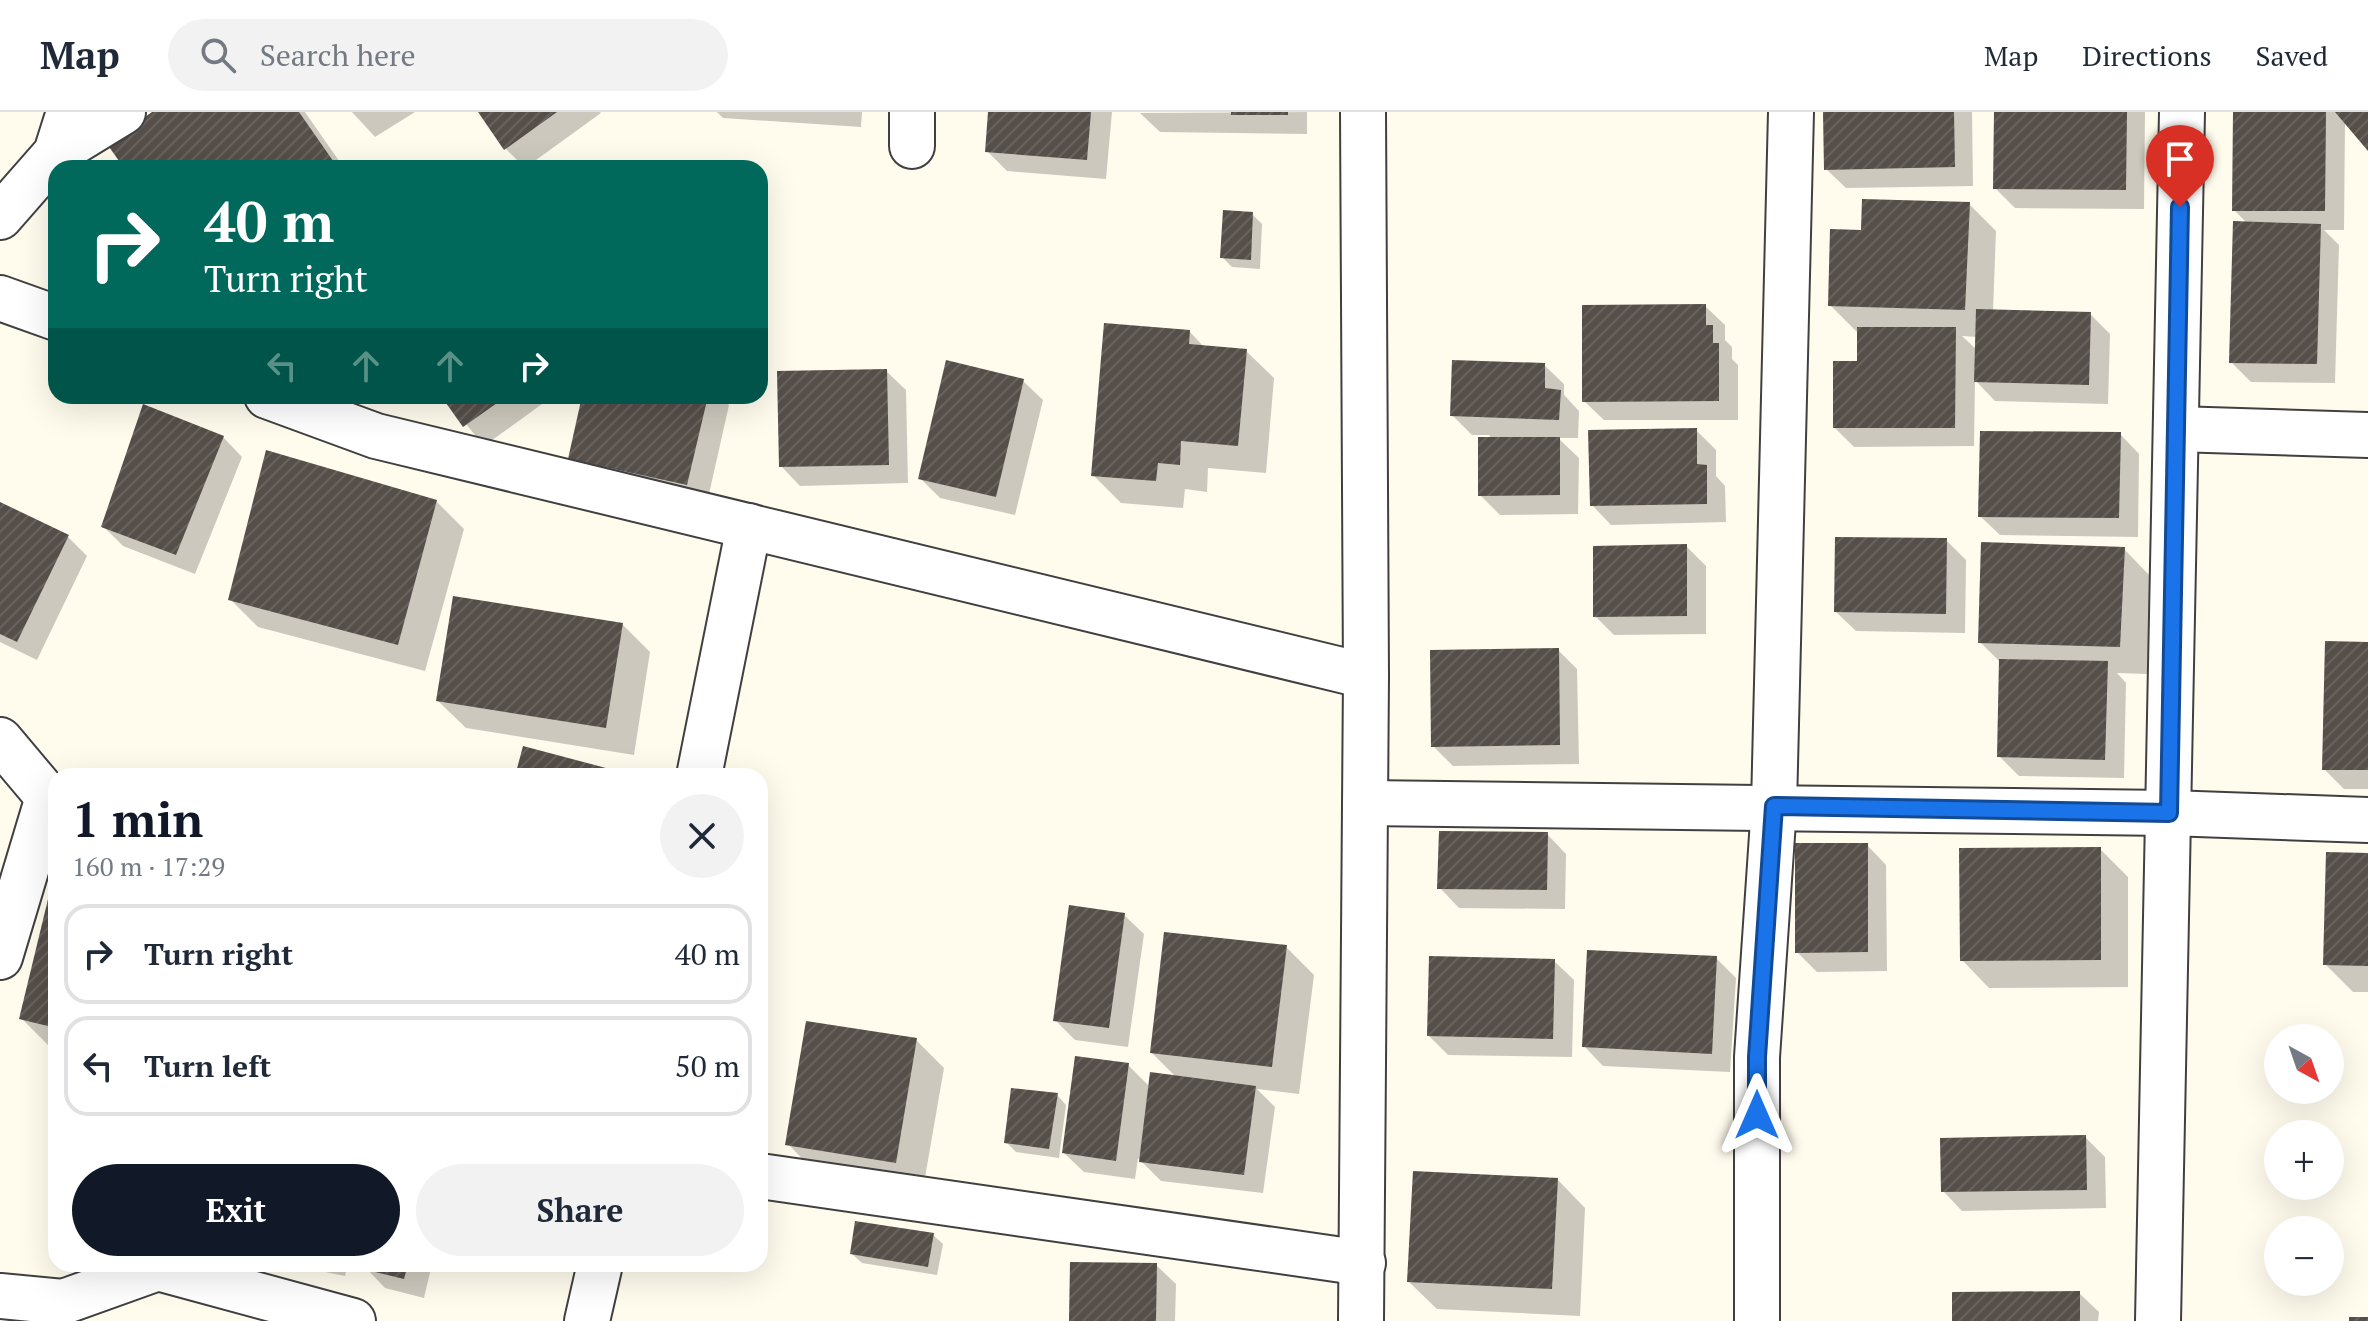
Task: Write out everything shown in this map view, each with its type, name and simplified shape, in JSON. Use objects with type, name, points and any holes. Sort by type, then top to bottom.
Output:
[{"type":"street","points":[[56,153],[69,112]]},
{"type":"street","points":[[50,160],[56,153],[123,112]]},
{"type":"street","points":[[1361,1321],[1366,676],[1363,112]]},
{"type":"street","points":[[1757,1321],[1757,1057],[1774,806],[1791,112]]},
{"type":"street","points":[[2158,1321],[2182,112]]},
{"type":"street","points":[[0,217],[48,162]]},
{"type":"street","points":[[0,298],[48,315]]},
{"type":"street","points":[[289,404],[376,436],[1366,676]]},
{"type":"street","points":[[2176,429],[2368,435]]},
{"type":"street","points":[[701,768],[749,526]]},
{"type":"street","points":[[0,740],[48,797],[43,858],[0,957]]},
{"type":"street","points":[[1365,803],[1774,806],[2368,820]]},
{"type":"street","points":[[768,1177],[1363,1263]]},
{"type":"street","points":[[0,1296],[63,1302],[147,1272]]},
{"type":"street","points":[[173,1272],[353,1321]]},
{"type":"street","points":[[587,1321],[598,1272]]},
{"type":"building","points":[[152,112],[299,112],[332,160],[118,160],[107,144]]},
{"type":"building","points":[[478,112],[557,112],[504,150]]},
{"type":"building","points":[[988,112],[1091,112],[1087,160],[985,152]]},
{"type":"building","points":[[1231,112],[1288,112],[1288,115],[1231,115]]},
{"type":"building","points":[[1823,112],[1954,112],[1955,167],[1824,170]]},
{"type":"building","points":[[1994,112],[2127,112],[2126,190],[1993,189]]},
{"type":"building","points":[[2233,112],[2326,112],[2325,211],[2232,211]]},
{"type":"building","points":[[2335,112],[2368,112],[2368,151]]},
{"type":"building","points":[[1862,199],[1970,202],[1965,310],[1828,306],[1830,229],[1861,230]]},
{"type":"building","points":[[1223,210],[1253,212],[1251,260],[1220,258]]},
{"type":"building","points":[[2233,221],[2321,224],[2317,364],[2229,363]]},
{"type":"building","points":[[1706,304],[1706,325],[1713,325],[1713,343],[1719,343],[1719,401],[1582,402],[1582,305]]},
{"type":"building","points":[[1976,309],[2091,312],[2089,385],[1974,382]]},
{"type":"building","points":[[1104,323],[1190,330],[1189,344],[1247,349],[1238,446],[1181,441],[1180,465],[1158,463],[1156,481],[1091,476]]},
{"type":"building","points":[[1857,327],[1956,327],[1955,428],[1833,428],[1833,361],[1857,361]]},
{"type":"building","points":[[946,360],[1024,379],[996,497],[918,479]]},
{"type":"building","points":[[1452,360],[1545,363],[1545,388],[1561,390],[1559,420],[1450,416]]},
{"type":"building","points":[[887,369],[889,465],[779,467],[777,371]]},
{"type":"building","points":[[143,404],[224,436],[176,555],[101,527]]},
{"type":"building","points":[[447,404],[496,404],[463,427]]},
{"type":"building","points":[[580,404],[706,404],[687,485],[568,459]]},
{"type":"building","points":[[1697,428],[1697,464],[1707,465],[1707,504],[1590,506],[1588,430]]},
{"type":"building","points":[[1980,431],[2121,432],[2119,518],[1978,517]]},
{"type":"building","points":[[1478,437],[1560,437],[1560,495],[1478,496]]},
{"type":"building","points":[[266,450],[437,500],[398,645],[228,600]]},
{"type":"building","points":[[0,502],[69,535],[17,642],[0,634]]},
{"type":"building","points":[[1835,537],[1947,538],[1946,614],[1834,612]]},
{"type":"building","points":[[1981,542],[2125,547],[2120,647],[1978,643]]},
{"type":"building","points":[[1687,544],[1687,616],[1593,617],[1593,546]]},
{"type":"building","points":[[453,596],[623,623],[606,728],[436,701]]},
{"type":"building","points":[[2325,641],[2368,642],[2368,770],[2322,770]]},
{"type":"building","points":[[1559,648],[1560,745],[1431,747],[1430,650]]},
{"type":"building","points":[[1999,659],[2108,661],[2105,760],[1997,757]]},
{"type":"building","points":[[523,746],[606,768],[517,768]]},
{"type":"building","points":[[1439,831],[1548,832],[1547,890],[1437,889]]},
{"type":"building","points":[[1795,843],[1868,843],[1868,952],[1795,953]]},
{"type":"building","points":[[2101,847],[2101,960],[1960,961],[1959,848]]},
{"type":"building","points":[[2326,852],[2368,853],[2368,966],[2323,965]]},
{"type":"building","points":[[48,899],[48,1026],[19,1019]]},
{"type":"building","points":[[1069,905],[1125,913],[1109,1028],[1053,1021]]},
{"type":"building","points":[[1164,932],[1287,945],[1272,1067],[1150,1053]]},
{"type":"building","points":[[1587,950],[1717,956],[1712,1054],[1582,1047]]},
{"type":"building","points":[[1429,956],[1555,959],[1553,1039],[1427,1036]]},
{"type":"building","points":[[806,1021],[917,1038],[896,1163],[785,1145]]},
{"type":"building","points":[[1075,1056],[1129,1063],[1116,1161],[1062,1153]]},
{"type":"building","points":[[1150,1072],[1256,1086],[1244,1175],[1139,1162]]},
{"type":"building","points":[[1011,1088],[1058,1093],[1049,1149],[1004,1143]]},
{"type":"building","points":[[2086,1135],[2087,1190],[1941,1192],[1940,1138]]},
{"type":"building","points":[[1413,1171],[1558,1178],[1552,1289],[1407,1282]]},
{"type":"building","points":[[855,1221],[934,1233],[928,1267],[850,1254]]},
{"type":"building","points":[[1070,1262],[1157,1263],[1156,1321],[1069,1321]]},
{"type":"building","points":[[375,1272],[406,1272],[404,1279]]},
{"type":"building","points":[[2080,1291],[2080,1321],[1952,1321],[1952,1292]]},
{"type":"building","points":[[2349,1317],[2368,1317],[2368,1321],[2349,1321]]},
{"type":"route","points":[[1757,1115],[1757,1057],[1774,806],[2169,813],[2180,207]]}]
